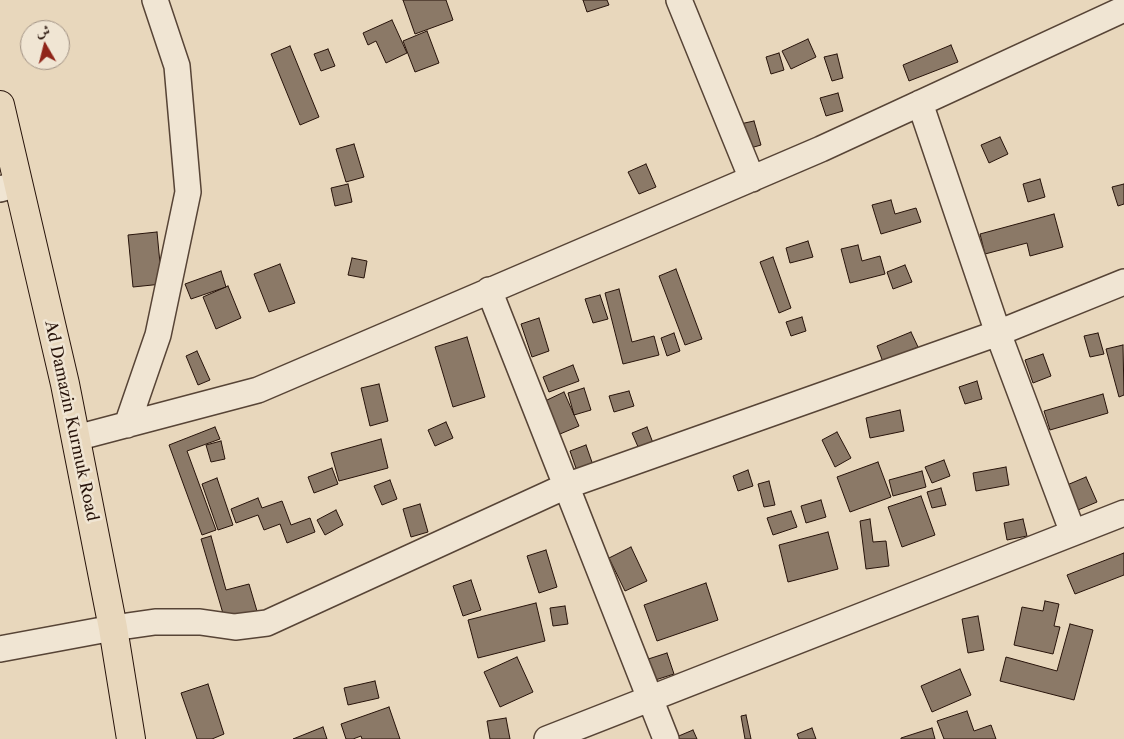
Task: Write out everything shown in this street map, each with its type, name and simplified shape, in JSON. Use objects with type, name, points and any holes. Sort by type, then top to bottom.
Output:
[{"type":"highway","name":"Ad Damazin Kurmuk Road","points":[[0,105],[9,186],[65,384],[112,628],[130,739]]},
{"type":"street","points":[[127,424],[158,335],[188,192],[177,66],[155,0]]},
{"type":"street","points":[[679,0],[752,179]]},
{"type":"street","points":[[76,438],[258,390],[821,149],[1124,9]]},
{"type":"street","points":[[920,103],[998,332],[1073,533]]},
{"type":"street","points":[[0,649],[155,622],[200,622],[235,627],[268,623],[566,486],[998,332],[1124,282]]},
{"type":"street","points":[[489,290],[666,739]]},
{"type":"street","points":[[547,739],[1124,514]]},
{"type":"building","points":[[403,0],[446,0],[453,20],[415,34]]},
{"type":"building","points":[[583,0],[607,0],[609,5],[587,12]]},
{"type":"building","points":[[392,20],[407,53],[386,63],[376,41],[368,45],[363,33]]},
{"type":"building","points":[[427,31],[439,63],[415,72],[403,41]]},
{"type":"building","points":[[808,39],[816,57],[791,69],[782,51]]},
{"type":"building","points":[[951,45],[958,62],[909,81],[903,65]]},
{"type":"building","points":[[290,46],[319,117],[300,125],[271,54]]},
{"type":"building","points":[[328,49],[335,66],[321,71],[314,54]]},
{"type":"building","points":[[779,53],[784,70],[771,74],[766,57]]},
{"type":"building","points":[[837,54],[843,78],[832,81],[824,57]]},
{"type":"building","points":[[838,93],[843,111],[826,116],[820,98]]},
{"type":"building","points":[[754,121],[761,145],[747,149],[740,124]]},
{"type":"building","points":[[1000,137],[1008,154],[989,163],[981,145]]},
{"type":"building","points":[[354,144],[364,177],[346,182],[336,149]]},
{"type":"building","points":[[646,164],[656,187],[639,194],[628,172]]},
{"type":"building","points":[[1040,179],[1045,197],[1028,202],[1023,184]]},
{"type":"building","points":[[348,184],[352,202],[335,206],[331,188]]},
{"type":"building","points":[[1124,184],[1124,204],[1118,206],[1112,187]]},
{"type":"building","points":[[891,200],[895,214],[916,208],[921,222],[881,234],[872,205]]},
{"type":"building","points":[[1054,214],[1063,247],[1030,256],[1027,243],[985,254],[980,234]]},
{"type":"building","points":[[157,232],[162,284],[133,287],[128,235]]},
{"type":"building","points":[[808,241],[813,257],[790,263],[786,248]]},
{"type":"building","points":[[858,245],[862,261],[880,256],[885,274],[850,283],[841,249]]},
{"type":"building","points":[[773,257],[791,308],[779,313],[760,262]]},
{"type":"building","points":[[352,258],[367,261],[364,278],[348,275]]},
{"type":"building","points":[[280,264],[295,303],[269,312],[254,274]]},
{"type":"building","points":[[905,265],[912,282],[893,289],[887,272]]},
{"type":"building","points":[[676,269],[702,339],[685,345],[659,276]]},
{"type":"building","points":[[221,271],[226,287],[191,299],[185,284]]},
{"type":"building","points":[[228,286],[241,318],[216,329],[203,297]]},
{"type":"building","points":[[619,289],[632,342],[654,336],[659,355],[623,364],[605,293]]},
{"type":"building","points":[[600,295],[608,319],[593,323],[585,299]]},
{"type":"building","points":[[802,317],[806,331],[791,336],[786,322]]},
{"type":"building","points":[[539,318],[549,351],[532,357],[521,324]]},
{"type":"building","points":[[911,332],[918,347],[883,362],[877,346]]},
{"type":"building","points":[[674,333],[680,351],[667,356],[661,338]]},
{"type":"building","points":[[1098,333],[1104,354],[1090,357],[1084,336]]},
{"type":"building","points":[[467,337],[485,397],[453,407],[435,347]]},
{"type":"building","points":[[1123,345],[1124,395],[1119,397],[1106,349]]},
{"type":"building","points":[[197,351],[210,380],[198,385],[186,356]]},
{"type":"building","points":[[1043,354],[1051,376],[1033,383],[1025,360]]},
{"type":"building","points":[[573,365],[579,381],[549,392],[543,377]]},
{"type":"building","points":[[977,381],[982,399],[965,404],[959,387]]},
{"type":"building","points":[[379,384],[388,421],[370,426],[361,388]]},
{"type":"building","points":[[584,388],[591,410],[574,415],[568,393]]},
{"type":"building","points":[[629,391],[634,406],[614,412],[609,396]]},
{"type":"building","points":[[564,392],[579,426],[560,434],[545,401]]},
{"type":"building","points":[[1103,394],[1108,413],[1050,430],[1044,411]]},
{"type":"building","points":[[900,410],[904,431],[870,438],[866,418]]},
{"type":"building","points":[[446,422],[453,438],[435,446],[428,430]]},
{"type":"building","points":[[215,427],[220,439],[187,451],[216,530],[202,535],[169,445]]},
{"type":"building","points":[[647,427],[653,443],[639,449],[632,433]]},
{"type":"building","points":[[837,432],[851,458],[835,467],[822,440]]},
{"type":"building","points":[[381,439],[388,468],[339,481],[331,453]]},
{"type":"building","points":[[221,441],[225,459],[211,462],[206,445]]},
{"type":"building","points":[[586,445],[594,468],[578,474],[570,451]]},
{"type":"building","points":[[944,460],[950,476],[932,483],[925,467]]},
{"type":"building","points":[[878,462],[891,497],[850,512],[837,477]]},
{"type":"building","points":[[1006,467],[1009,485],[976,491],[973,473]]},
{"type":"building","points":[[332,468],[338,484],[314,493],[308,477]]},
{"type":"building","points":[[748,470],[753,486],[738,491],[733,476]]},
{"type":"building","points":[[922,471],[926,487],[893,496],[889,480]]},
{"type":"building","points":[[1086,477],[1097,502],[1078,510],[1067,485]]},
{"type":"building","points":[[217,478],[233,525],[218,530],[202,484]]},
{"type":"building","points":[[390,480],[397,499],[382,505],[374,486]]},
{"type":"building","points":[[769,481],[775,505],[764,507],[758,484]]},
{"type":"building","points":[[941,488],[946,505],[932,508],[927,492]]},
{"type":"building","points":[[921,496],[935,535],[902,547],[888,507]]},
{"type":"building","points":[[258,498],[262,508],[282,501],[291,525],[310,518],[315,532],[287,543],[280,524],[264,530],[258,515],[236,523],[231,509]]},
{"type":"building","points":[[821,500],[826,517],[806,523],[801,506]]},
{"type":"building","points":[[420,504],[428,532],[411,537],[403,509]]},
{"type":"building","points":[[336,510],[343,525],[325,535],[317,520]]},
{"type":"building","points":[[791,511],[797,527],[773,535],[767,518]]},
{"type":"building","points":[[870,519],[873,542],[886,541],[889,566],[866,569],[860,521]]},
{"type":"building","points":[[1023,519],[1027,536],[1007,540],[1004,523]]},
{"type":"building","points":[[828,532],[838,569],[788,582],[779,545]]},
{"type":"building","points":[[211,536],[226,590],[249,584],[259,618],[227,627],[201,539]]},
{"type":"building","points":[[631,547],[647,581],[625,591],[609,558]]},
{"type":"building","points":[[546,550],[557,587],[539,593],[527,556]]},
{"type":"building","points":[[1124,553],[1124,575],[1075,594],[1067,575]]},
{"type":"building","points":[[471,580],[481,610],[463,616],[453,586]]},
{"type":"building","points":[[706,583],[718,620],[657,641],[644,605]]},
{"type":"building","points":[[1045,601],[1059,604],[1054,626],[1060,627],[1053,654],[1014,645],[1022,607],[1043,611]]},
{"type":"building","points":[[536,603],[545,641],[478,658],[468,620]]},
{"type":"building","points":[[565,606],[568,624],[553,626],[550,608]]},
{"type":"building","points":[[978,616],[984,650],[968,653],[962,619]]},
{"type":"building","points":[[1070,624],[1093,630],[1074,700],[1000,681],[1006,657],[1057,671]]},
{"type":"building","points":[[667,653],[674,674],[646,683],[639,662]]},
{"type":"building","points":[[517,657],[533,692],[500,707],[484,672]]},
{"type":"building","points":[[960,669],[971,695],[932,712],[921,686]]},
{"type":"building","points":[[375,681],[379,698],[348,705],[344,688]]},
{"type":"building","points":[[208,684],[224,734],[212,739],[197,739],[181,693]]},
{"type":"building","points":[[389,707],[400,739],[362,739],[361,736],[346,739],[341,724]]},
{"type":"building","points":[[967,711],[974,731],[991,725],[996,739],[944,739],[937,721]]},
{"type":"building","points":[[746,715],[751,739],[745,739],[741,716]]},
{"type":"building","points":[[506,718],[510,739],[490,739],[487,721]]},
{"type":"building","points":[[323,727],[327,739],[293,739]]},
{"type":"building","points":[[812,728],[816,739],[799,739],[797,734]]},
{"type":"building","points":[[932,728],[935,739],[901,739],[901,738]]},
{"type":"building","points":[[693,730],[697,739],[674,739],[674,738]]}]
